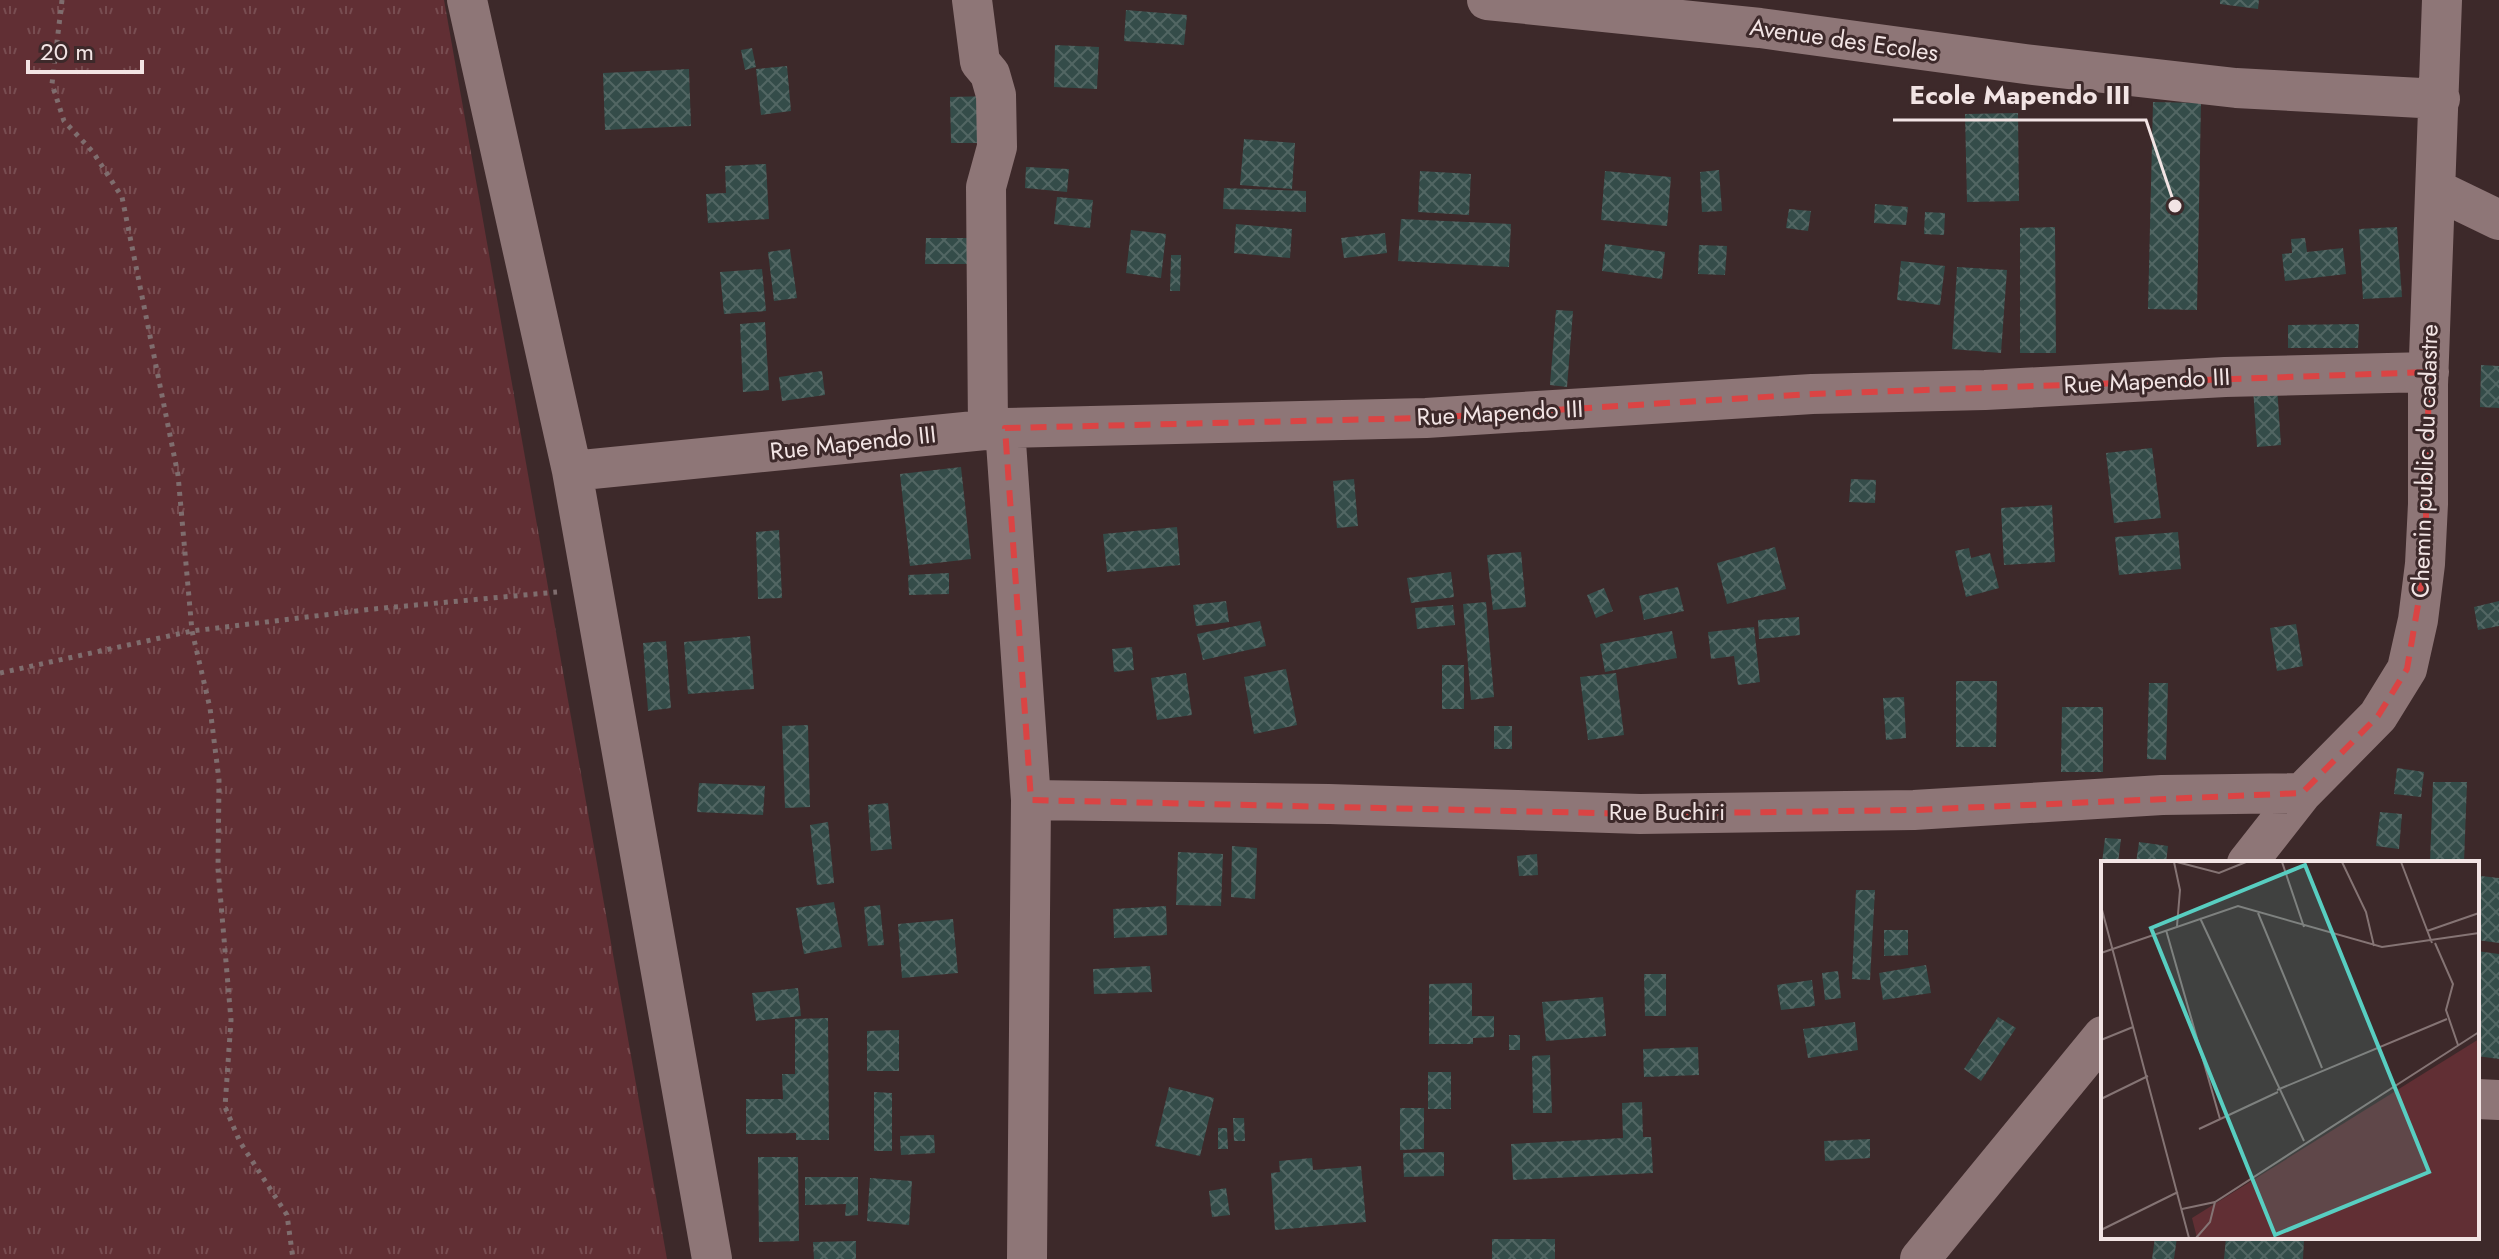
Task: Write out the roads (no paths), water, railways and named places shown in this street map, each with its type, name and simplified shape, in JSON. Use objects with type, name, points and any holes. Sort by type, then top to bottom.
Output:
[{"type":"street","points":[[467,0],[572,471],[712,1259]]},
{"type":"street","points":[[972,0],[980,62],[990,74],[996,95],[997,147],[986,187],[997,429],[1031,800],[1027,1259]]},
{"type":"street","name":"Avenue des Ecoles","points":[[1487,0],[1760,28],[2025,64],[2236,88],[2440,99]]},
{"type":"street","name":"Chemin public du cadastre","points":[[2249,861],[2302,793],[2378,716],[2407,669],[2418,620],[2425,564],[2442,0]]},
{"type":"street","points":[[2437,190],[2499,220]]},
{"type":"street","name":"Rue Mapendo III","points":[[572,471],[997,429],[1426,418],[1812,394],[2429,372]]},
{"type":"street","name":"Rue Buchiri","points":[[1031,800],[1314,804],[1640,814],[1914,810],[2162,795],[2302,793]]},
{"type":"street","points":[[1920,1259],[2086,1078],[2101,1041]]},
{"type":"street","points":[[2479,1099],[2499,1100]]},
{"type":"place","name":"Ecole Mapendo III","points":[[2175,206]]}]
